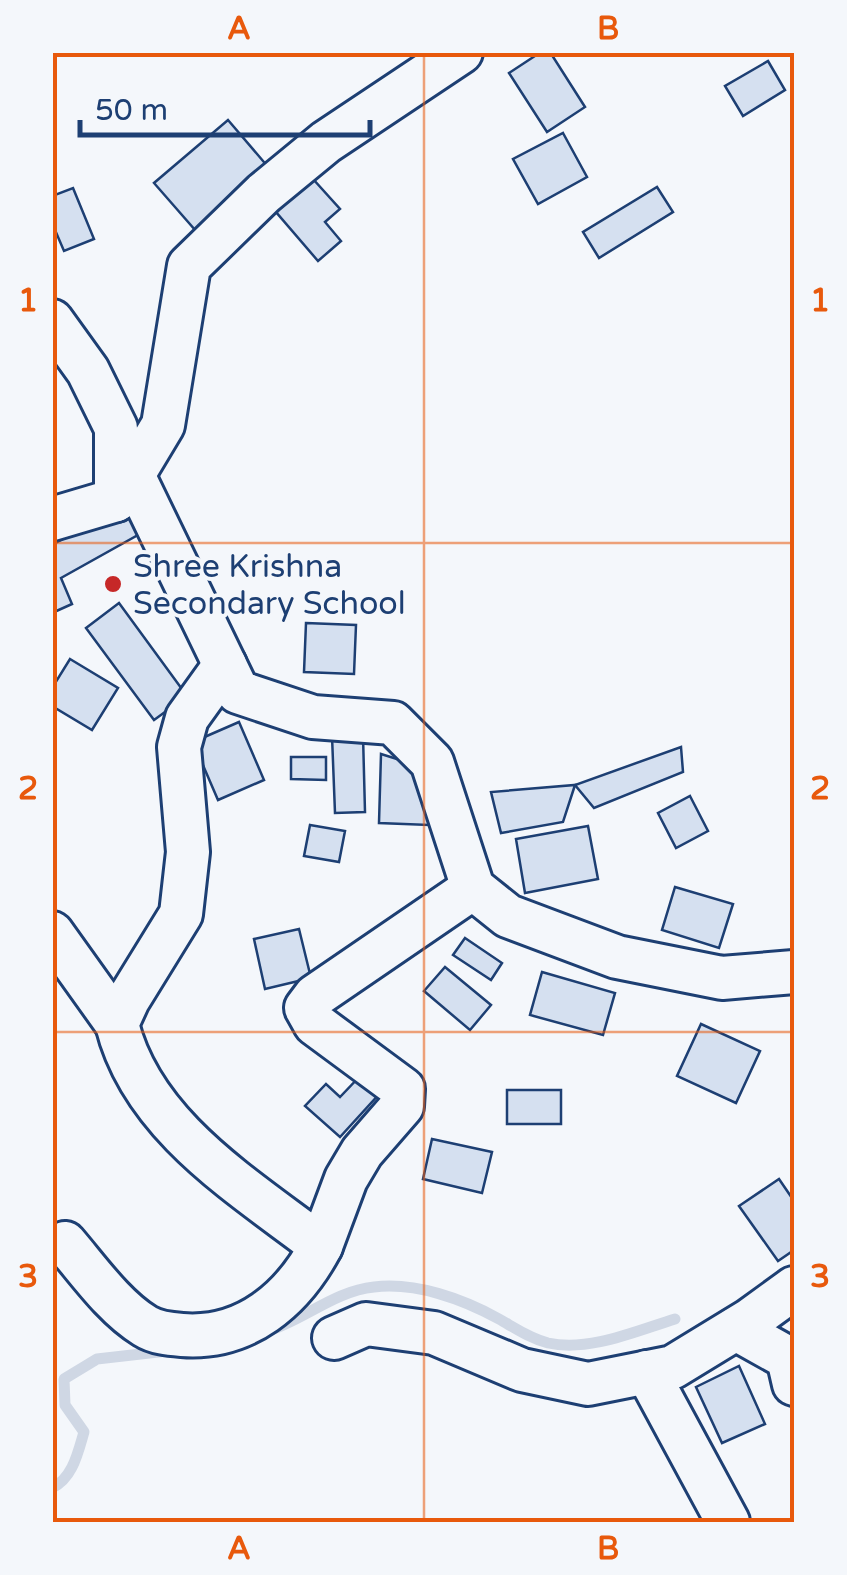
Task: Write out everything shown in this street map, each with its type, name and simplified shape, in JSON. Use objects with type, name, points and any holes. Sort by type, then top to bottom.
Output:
[{"type":"street","points":[[52,519],[125,488],[163,425],[189,266],[264,194],[326,142],[461,52]]},
{"type":"street","points":[[52,321],[88,370],[116,428],[125,488],[238,692],[313,717],[393,723],[432,762],[473,888],[508,916],[616,957],[722,978],[794,972]]},
{"type":"street","points":[[117,1024],[181,914],[188,852],[179,747],[186,718],[224,665]]},
{"type":"street","points":[[66,1243],[146,1328],[198,1336],[263,1317],[306,1273],[321,1246],[346,1179],[362,1152],[402,1106],[403,1088],[315,1024],[306,1008],[314,996],[473,888]]},
{"type":"street","points":[[52,933],[117,1024],[130,1064],[151,1098],[186,1139],[321,1246]]},
{"type":"street","points":[[334,1338],[366,1324],[434,1333],[522,1370],[588,1384],[673,1366],[794,1288]]},
{"type":"street","points":[[736,1328],[788,1358],[794,1384]]},
{"type":"street","points":[[647,1372],[728,1522]]},
{"type":"building","points":[[541,52],[550,52],[585,107],[547,132],[509,73]]},
{"type":"building","points":[[768,61],[785,90],[743,116],[725,86]]},
{"type":"building","points":[[228,120],[269,168],[196,231],[154,183]]},
{"type":"building","points":[[563,133],[587,177],[538,204],[513,159]]},
{"type":"building","points":[[313,179],[340,209],[325,222],[341,241],[318,261],[276,212]]},
{"type":"building","points":[[657,187],[673,212],[599,258],[583,232]]},
{"type":"building","points":[[73,188],[94,239],[64,251],[52,223],[52,196]]},
{"type":"building","points":[[129,503],[145,531],[61,578],[72,604],[52,613],[52,545]]},
{"type":"building","points":[[119,603],[187,696],[154,720],[86,628]]},
{"type":"building","points":[[306,623],[356,625],[354,674],[304,672]]},
{"type":"building","points":[[70,659],[118,688],[92,730],[52,706],[52,688]]},
{"type":"building","points":[[239,722],[264,780],[218,800],[193,742]]},
{"type":"building","points":[[363,735],[365,812],[335,813],[332,736]]},
{"type":"building","points":[[681,747],[683,772],[594,808],[575,785]]},
{"type":"building","points":[[381,754],[416,765],[429,825],[379,823]]},
{"type":"building","points":[[291,757],[326,757],[326,780],[291,779]]},
{"type":"building","points":[[575,785],[563,822],[501,833],[491,792]]},
{"type":"building","points":[[690,796],[708,831],[676,848],[658,813]]},
{"type":"building","points":[[310,825],[345,831],[339,862],[304,856]]},
{"type":"building","points":[[588,826],[598,879],[525,893],[516,839]]},
{"type":"building","points":[[675,887],[733,904],[719,948],[662,930]]},
{"type":"building","points":[[299,929],[311,978],[265,989],[254,939]]},
{"type":"building","points":[[465,938],[502,963],[491,980],[453,955]]},
{"type":"building","points":[[445,967],[491,1005],[470,1030],[424,991]]},
{"type":"building","points":[[542,972],[615,993],[603,1035],[530,1015]]},
{"type":"building","points":[[701,1024],[760,1051],[736,1103],[677,1076]]},
{"type":"building","points":[[362,1074],[381,1092],[340,1137],[305,1106],[326,1084],[340,1097]]},
{"type":"building","points":[[507,1090],[561,1090],[561,1124],[507,1124]]},
{"type":"building","points":[[432,1139],[492,1152],[482,1193],[423,1179]]},
{"type":"building","points":[[779,1179],[794,1201],[794,1250],[778,1261],[739,1206]]},
{"type":"building","points":[[739,1366],[765,1424],[722,1443],[696,1387]]},
{"type":"waterway","points":[[268,1331],[346,1294],[390,1286],[455,1299],[535,1338],[564,1345],[612,1339],[675,1319]]},
{"type":"waterway","points":[[52,1488],[70,1471],[84,1432],[65,1405],[64,1379],[97,1359],[167,1351]]},
{"type":"place","name":"Shree Krishna Secondary School","points":[[113,584]]}]
